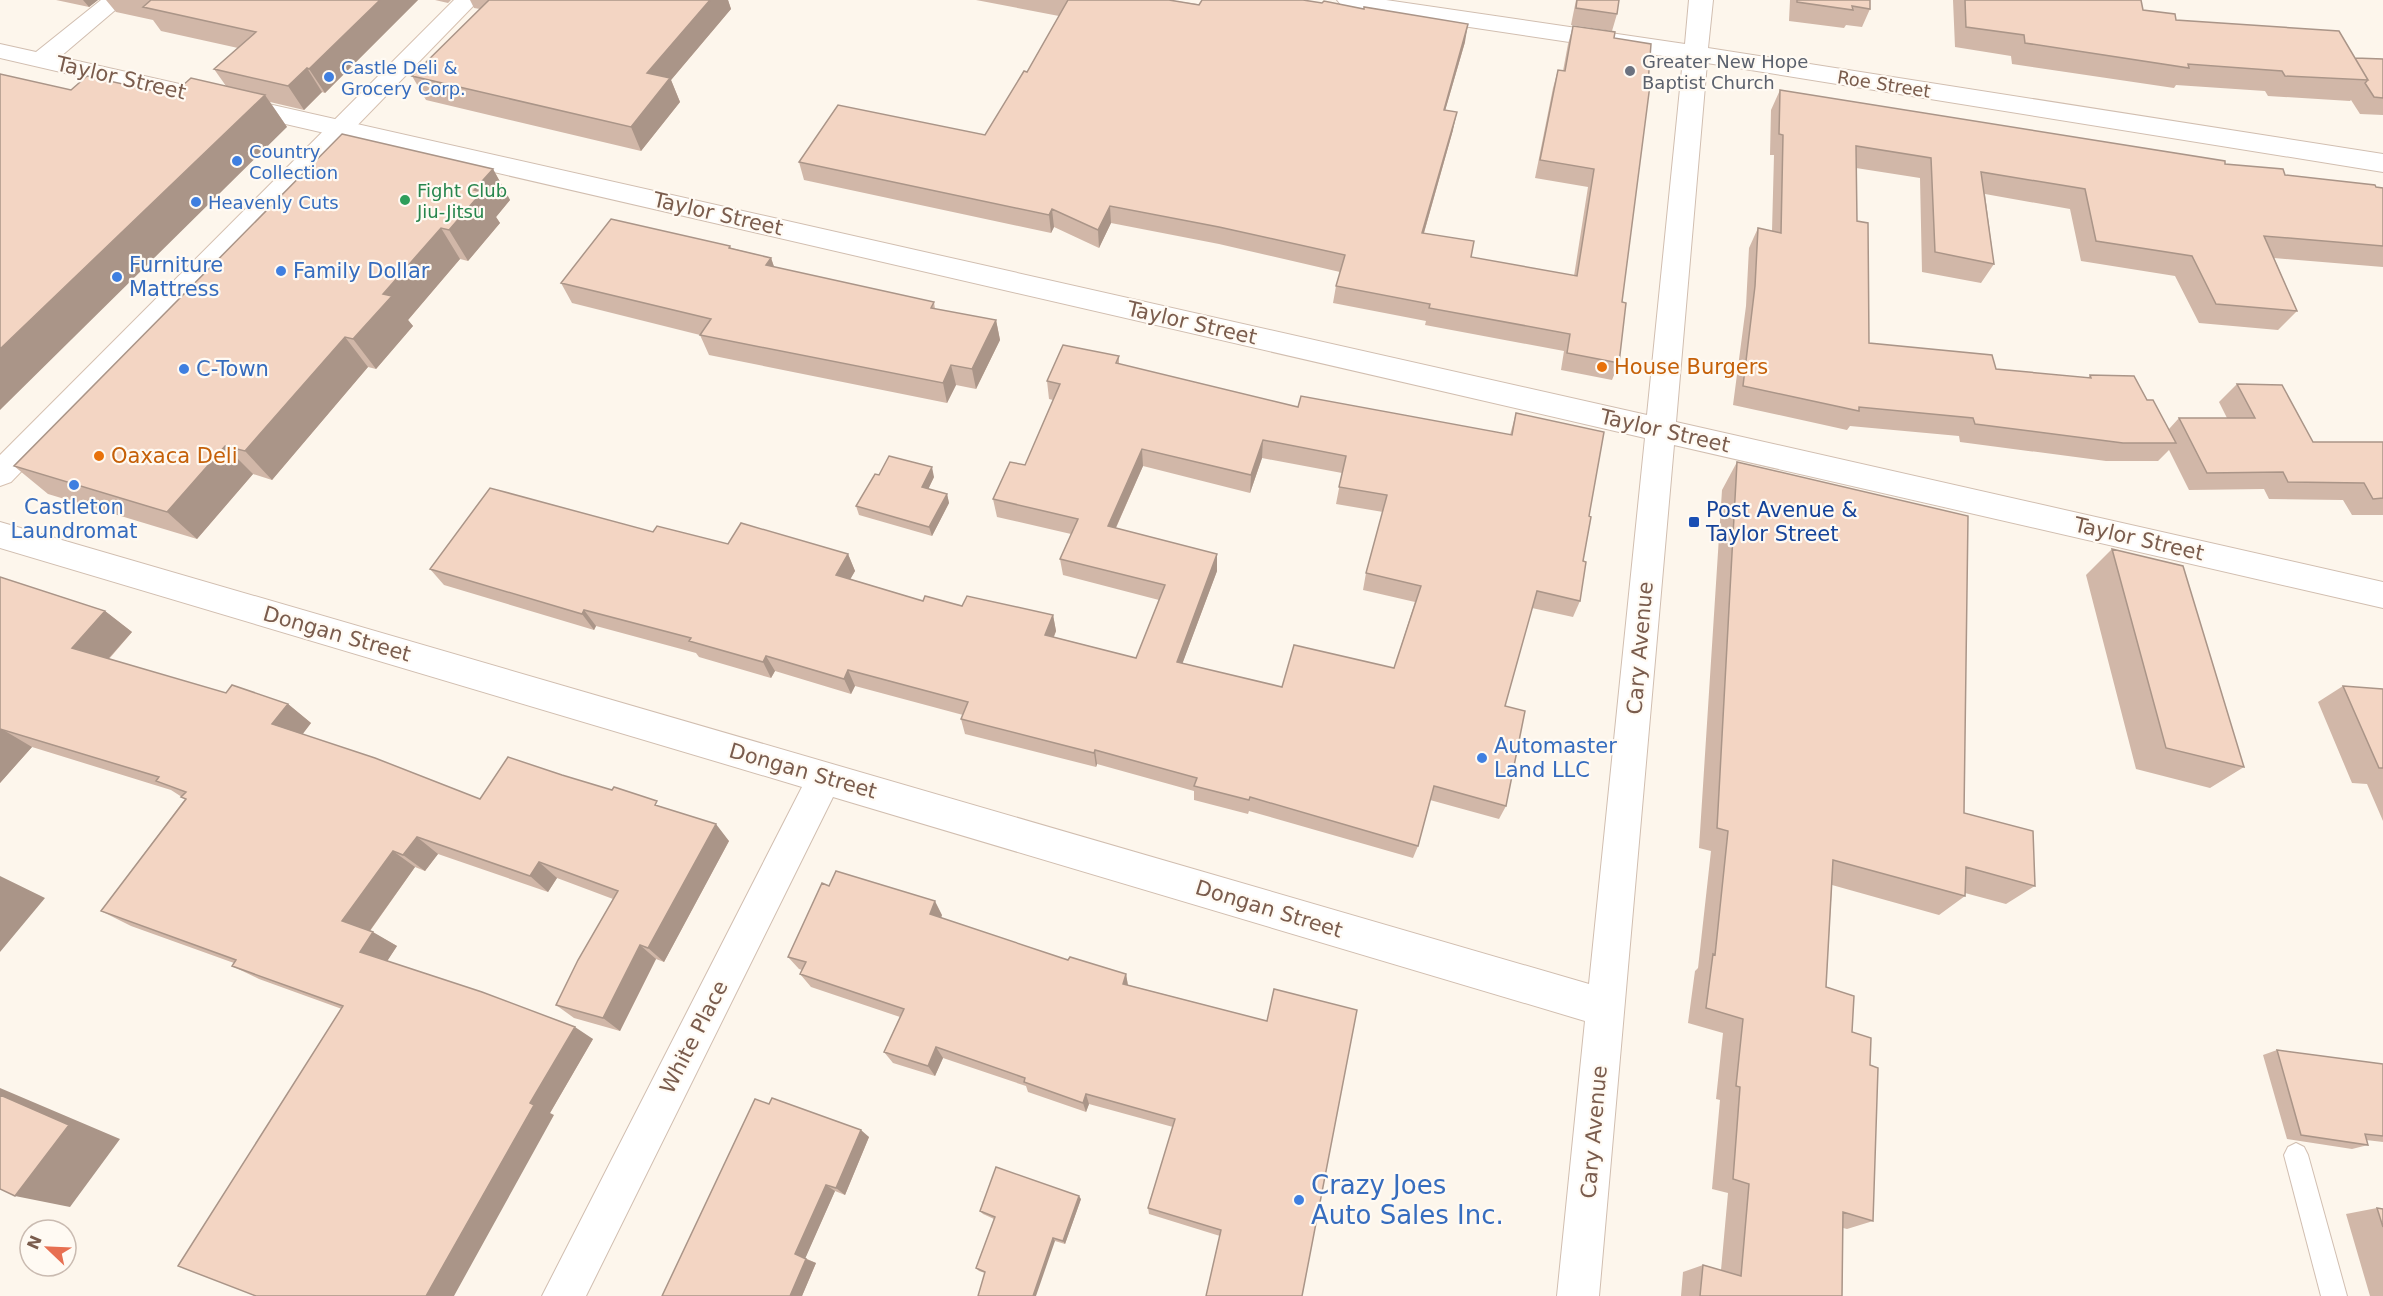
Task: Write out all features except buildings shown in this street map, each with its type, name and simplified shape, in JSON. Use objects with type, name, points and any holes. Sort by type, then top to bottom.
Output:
[{"type":"street","points":[[41,60],[115,0]]},
{"type":"street","points":[[0,474],[467,0]]},
{"type":"street","name":"Roe Street","points":[[1349,0],[2383,164]]},
{"type":"street","name":"Cary Avenue","points":[[1578,1296],[1701,0]]},
{"type":"street","name":"Taylor Street","points":[[0,51],[2383,595]]},
{"type":"street","name":"Dongan Street","points":[[0,535],[1605,1008]]},
{"type":"street","name":"White Place","points":[[562,1296],[825,777]]},
{"type":"lane","points":[[2296,1155],[2334,1296]]},
{"type":"place","name":"Greater New Hope Baptist Church","points":[[1630,71]]},
{"type":"place","name":"Castle Deli & Grocery Corp.","points":[[329,77]]},
{"type":"place","name":"Country Collection","points":[[237,161]]},
{"type":"place","name":"Fight Club Jiu-Jitsu","points":[[405,200]]},
{"type":"place","name":"Heavenly Cuts","points":[[196,202]]},
{"type":"place","name":"Family Dollar","points":[[281,271]]},
{"type":"place","name":"Furniture Mattress","points":[[117,277]]},
{"type":"place","name":"House Burgers","points":[[1602,367]]},
{"type":"place","name":"C-Town","points":[[184,369]]},
{"type":"place","name":"Oaxaca Deli","points":[[99,456]]},
{"type":"place","name":"Castleton Laundromat","points":[[74,485]]},
{"type":"place","name":"Post Avenue & Taylor Street","points":[[1694,522]]},
{"type":"place","name":"Automaster Land LLC","points":[[1482,758]]},
{"type":"place","name":"Crazy Joes Auto Sales Inc.","points":[[1299,1200]]}]
